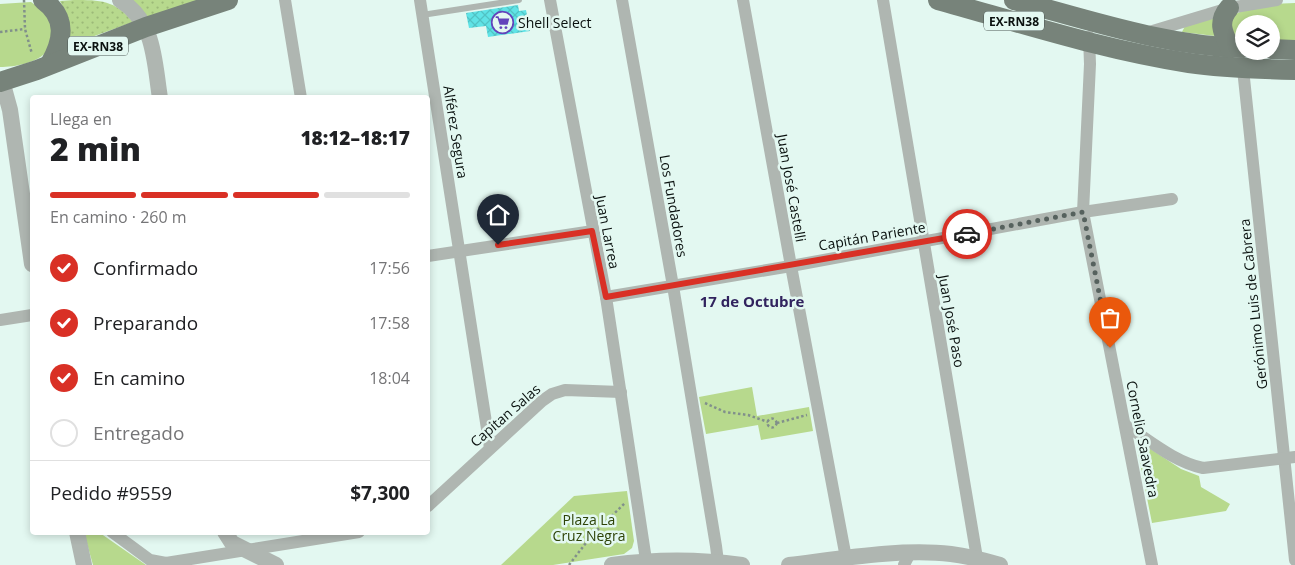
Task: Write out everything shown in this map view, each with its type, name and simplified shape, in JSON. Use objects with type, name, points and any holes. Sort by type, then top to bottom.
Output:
[{"type":"main road","name":"EX-RN38","points":[[43,0],[54,10],[61,31],[58,49],[43,67]]},
{"type":"main road","name":"EX-RN38","points":[[1,82],[146,27],[228,0]]},
{"type":"main road","name":"EX-RN38","points":[[938,0],[1090,42],[1142,54],[1243,69],[1295,70]]},
{"type":"main road","name":"EX-RN38","points":[[1014,0],[1141,34],[1192,43],[1235,48]]},
{"type":"main road","points":[[1229,8],[1221,22],[1224,34],[1235,46]]},
{"type":"main road","points":[[1280,50],[1295,50]]},
{"type":"street","points":[[120,0],[127,5],[146,27],[151,42],[160,95]]},
{"type":"street","points":[[285,0],[301,95]]},
{"type":"street","name":"Alférez Segura","points":[[420,0],[490,448]]},
{"type":"street","name":"Juan Larrea","points":[[550,0],[592,231],[606,297],[646,560]]},
{"type":"street","name":"Los Fundadores","points":[[622,0],[673,286],[717,563]]},
{"type":"street","name":"Juan José Castelli","points":[[743,0],[846,558]]},
{"type":"street","name":"Juan José Paso","points":[[884,0],[977,558]]},
{"type":"street","points":[[1141,34],[1229,8],[1277,0]]},
{"type":"street","name":"Cornelio Saavedra","points":[[1088,21],[1090,64],[1083,212],[1152,565]]},
{"type":"street","name":"Gerónimo Luis de Cabrera","points":[[1240,60],[1290,458],[1295,560]]},
{"type":"street","points":[[1,82],[10,110],[30,250]]},
{"type":"street","name":"Capitán Pariente","points":[[606,297],[791,266],[1083,212],[1172,199]]},
{"type":"street","points":[[430,256],[592,231]]},
{"type":"street","points":[[0,320],[30,315]]},
{"type":"street","name":"Capitan Salas","points":[[430,504],[542,401],[552,394],[565,390],[621,392]]},
{"type":"street","points":[[1125,425],[1191,466],[1203,468],[1290,458]]},
{"type":"street","points":[[78,535],[84,565]]},
{"type":"street","points":[[116,535],[150,560],[166,563],[342,535]]},
{"type":"street","points":[[227,535],[232,543],[245,551],[276,565]]},
{"type":"street","points":[[789,565],[846,558],[907,559],[949,554],[977,558],[1000,565]]},
{"type":"street","points":[[612,565],[646,560],[681,559],[742,565]]},
{"type":"lane","points":[[462,0],[464,9]]},
{"type":"lane","points":[[422,15],[519,0]]},
{"type":"path","points":[[24,0],[25,29],[29,47],[43,67]]},
{"type":"path","points":[[0,32],[25,29]]},
{"type":"path","points":[[691,396],[717,409],[748,415],[768,422]]},
{"type":"path","points":[[768,422],[769,427],[772,428],[777,423],[818,413]]},
{"type":"path","points":[[768,422],[773,418],[777,423]]},
{"type":"path","points":[[569,565],[592,535],[636,495]]},
{"type":"green space","points":[[92,0],[113,5],[133,22],[67,46],[66,13],[60,1]]},
{"type":"green space","points":[[132,0],[202,0],[146,17]]},
{"type":"green space","points":[[31,2],[45,12],[54,31],[49,48],[44,54],[32,61],[19,65],[0,67],[0,4]]},
{"type":"green space","points":[[1295,3],[1295,41],[1280,40],[1280,15],[1235,15],[1235,38],[1229,19],[1235,14],[1251,8]]},
{"type":"green space","points":[[1214,17],[1215,36],[1182,32],[1185,26]]},
{"type":"green space","points":[[752,387],[757,416],[809,407],[813,431],[761,440],[758,425],[706,434],[699,397]]},
{"type":"green space","points":[[1139,444],[1143,444],[1181,469],[1199,476],[1201,487],[1230,504],[1226,511],[1152,523],[1137,448]]},
{"type":"green space","name":"Plaza La Cruz Negra","points":[[627,491],[634,541],[632,548],[624,554],[553,565],[501,565],[574,496]]},
{"type":"green space","points":[[85,535],[103,535],[146,565],[93,565]]},
{"type":"building","points":[[518,5],[519,11],[526,10],[530,31],[488,37],[486,26],[469,28],[466,13]]},
{"type":"way so far","points":[[967,234],[1083,212],[1110,348]]},
{"type":"place","name":"Shell Select","points":[[502,22]]},
{"type":"district","name":"17 de Octubre","points":[[752,301]]},
{"type":"route","points":[[498,245],[592,231],[606,297],[967,234]]}]
